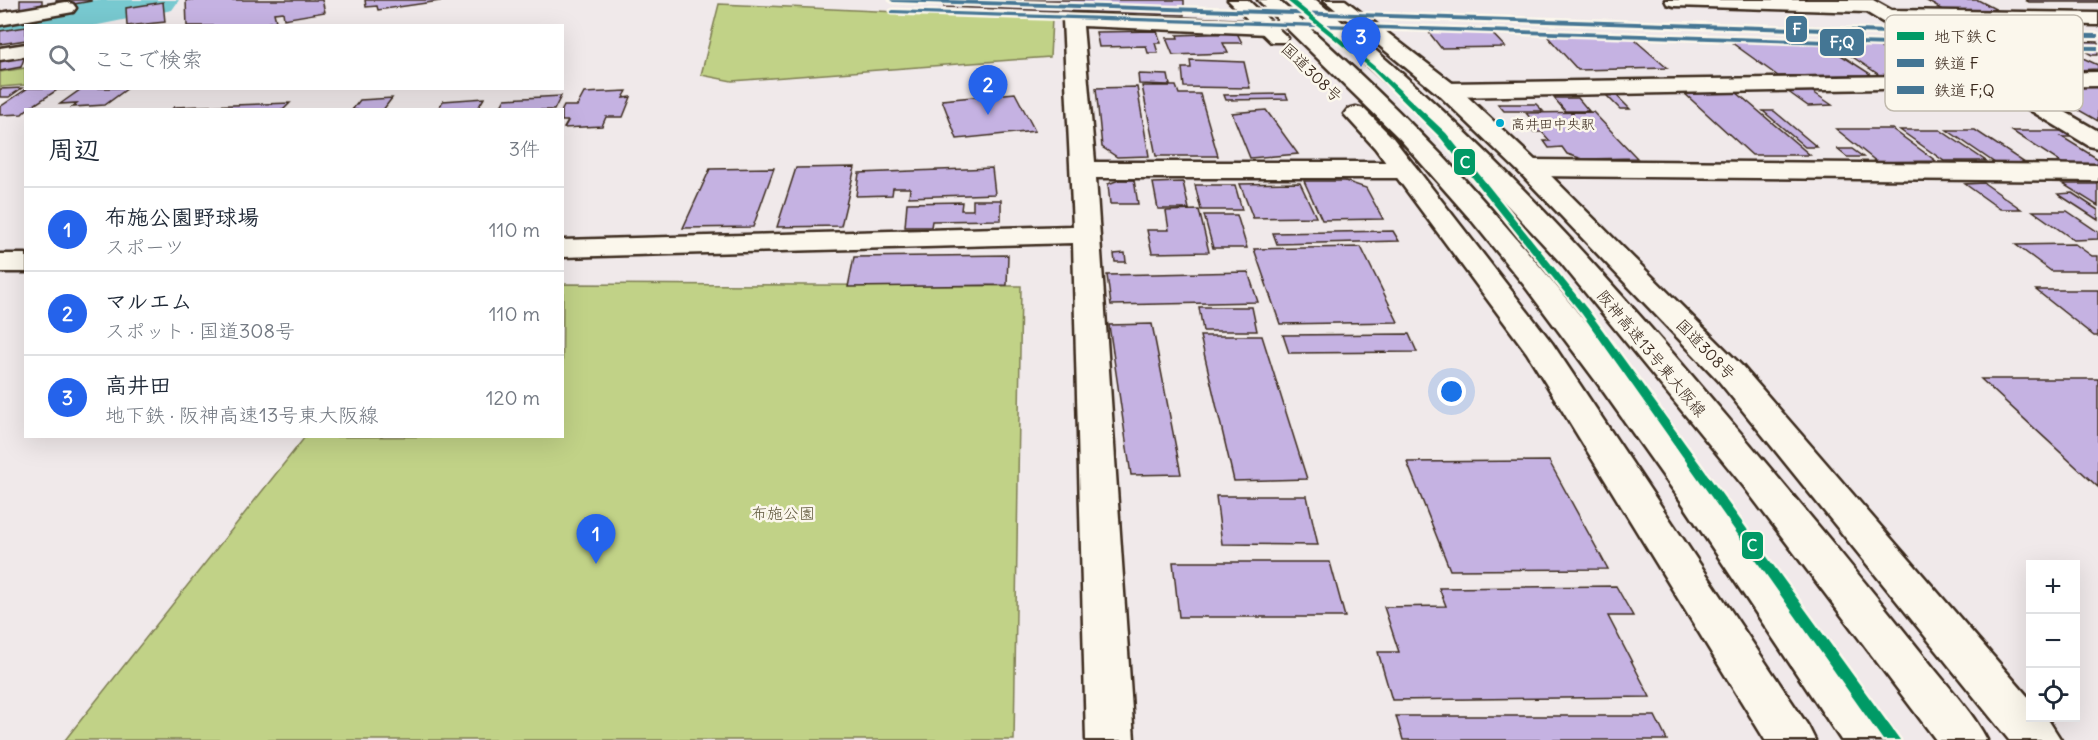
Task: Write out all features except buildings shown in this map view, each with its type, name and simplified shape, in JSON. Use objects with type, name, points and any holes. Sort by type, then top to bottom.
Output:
[{"type":"main road","name":"国道308号","points":[[1237,0],[1268,14],[1384,143],[1541,350],[1791,740]]},
{"type":"main road","name":"阪神高速13号東大阪線","points":[[1305,0],[1399,82],[1471,150],[1548,231],[1646,344],[1777,502],[1962,740]]},
{"type":"main road","name":"国道308号","points":[[1333,0],[1447,90],[1529,168],[1730,373],[2037,740]]},
{"type":"main road","points":[[1674,0],[2023,15]]},
{"type":"main road","points":[[1873,7],[1886,15]]},
{"type":"main road","points":[[0,19],[66,8]]},
{"type":"main road","points":[[1110,740],[1087,234],[1073,20],[1268,14],[1418,144],[1502,238],[1587,346],[1704,503],[1867,740]]},
{"type":"main road","points":[[2083,18],[2098,19]]},
{"type":"main road","points":[[0,54],[24,50]]},
{"type":"main road","points":[[2083,79],[2098,79]]},
{"type":"main road","points":[[1447,90],[1885,84]]},
{"type":"main road","points":[[2047,111],[2098,141]]},
{"type":"main road","points":[[1529,168],[2098,173]]},
{"type":"main road","points":[[1083,170],[1405,170]]},
{"type":"main road","points":[[564,249],[1087,234]]},
{"type":"main road","points":[[0,263],[24,263]]},
{"type":"green space","points":[[719,4],[1052,19],[1050,57],[732,81],[701,75]]},
{"type":"green space","points":[[24,68],[24,85],[0,87],[0,72]]},
{"type":"green space","name":"布施公園","points":[[564,284],[1021,286],[1014,740],[65,740],[304,438],[564,438]]},
{"type":"waterway","points":[[0,27],[155,0]]},
{"type":"metro line","name":"C","points":[[1289,0],[1371,66],[1443,135],[1585,312],[1892,740]]},
{"type":"rail line","name":"F","points":[[893,0],[1885,32]]},
{"type":"rail line","name":"F;Q","points":[[893,12],[1885,44]]},
{"type":"rail line","name":"F","points":[[2083,36],[2098,36]]},
{"type":"rail line","name":"F;Q","points":[[2083,48],[2098,48]]},
{"type":"place","name":"高井田","points":[[1361,67]]},
{"type":"place","name":"マルエム","points":[[988,115]]},
{"type":"place","name":"高井田中央駅","points":[[1500,123]]},
{"type":"place","name":"布施公園野球場","points":[[596,564]]}]
